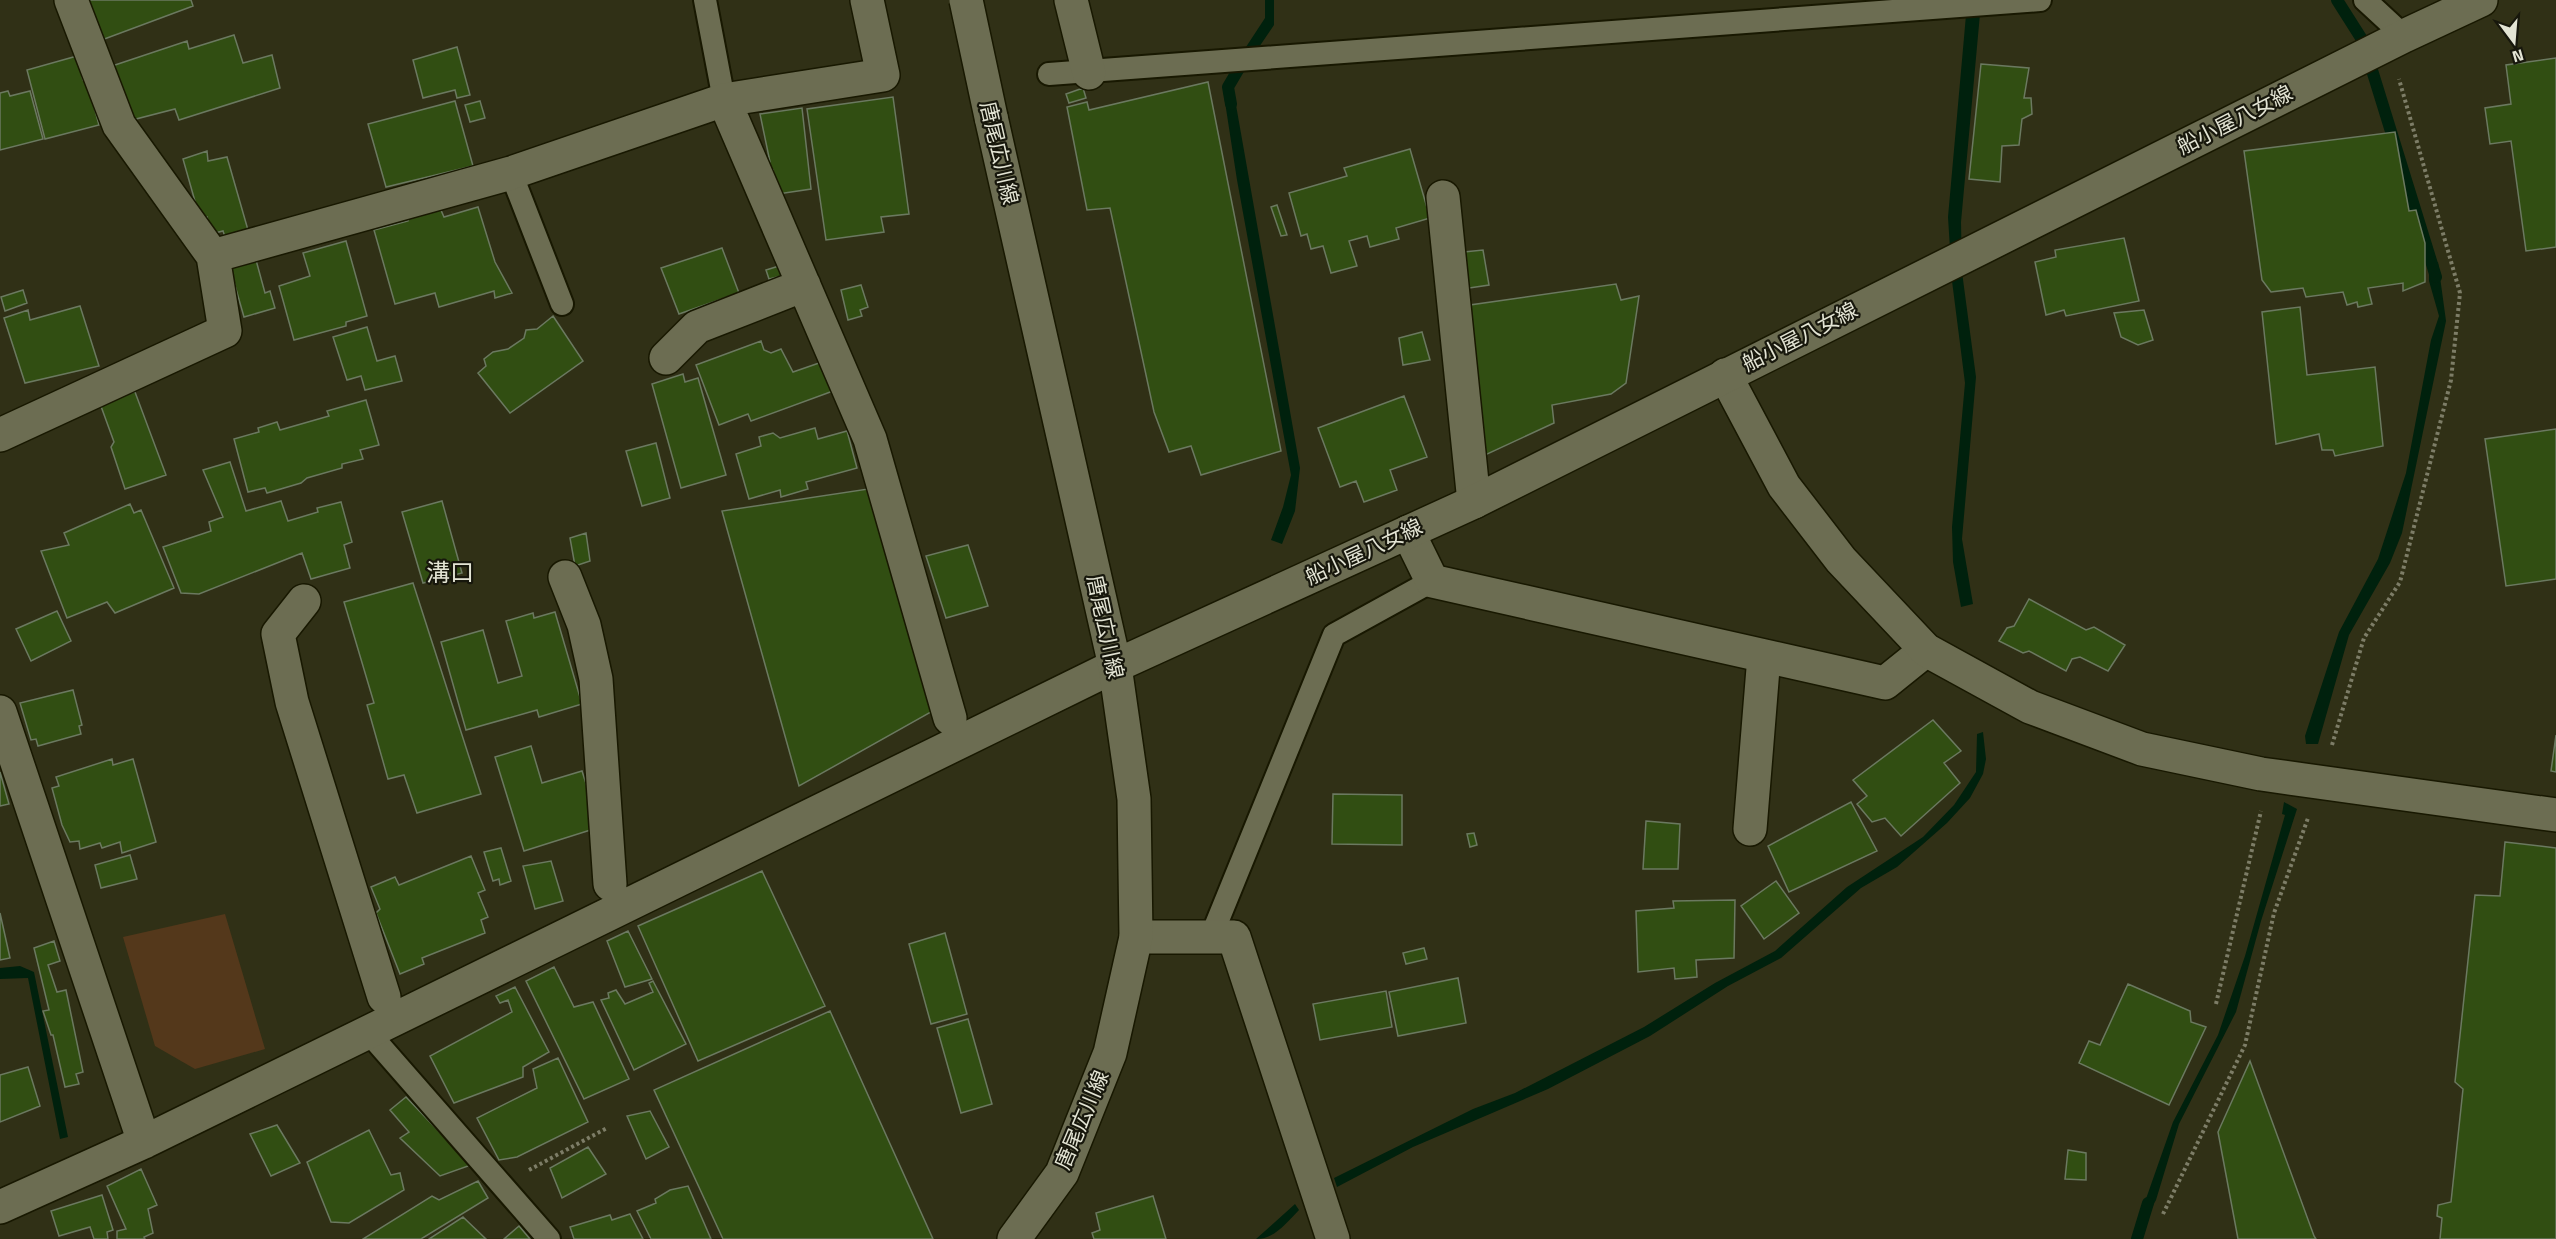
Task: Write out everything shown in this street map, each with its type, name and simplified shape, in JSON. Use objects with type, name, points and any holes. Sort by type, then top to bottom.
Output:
[{"type":"street","points":[[0,435],[225,331],[213,256],[119,125],[71,0]]},
{"type":"street","points":[[213,256],[511,173],[724,100],[884,75],[867,0]]},
{"type":"street","name":"唐尾広川線","points":[[966,0],[1114,666],[1134,799],[1136,937],[1110,1053],[1062,1173],[1014,1239]]},
{"type":"street","points":[[1071,0],[1089,73]]},
{"type":"street","name":"船小屋八女線","points":[[0,1207],[144,1142],[1114,666],[1474,502],[2396,40],[2481,0]]},
{"type":"street","points":[[724,100],[870,439],[950,718]]},
{"type":"street","points":[[1443,197],[1474,502]]},
{"type":"street","points":[[666,358],[697,327],[804,285]]},
{"type":"street","points":[[1725,375],[1784,486],[1841,560],[1926,650],[2030,707],[2142,749],[2269,776],[2325,768],[2556,815]]},
{"type":"street","points":[[1408,532],[1432,581],[1885,683],[1926,650]]},
{"type":"street","points":[[566,577],[584,625],[596,679],[609,884]]},
{"type":"street","points":[[304,601],[278,634],[292,702],[384,997]]},
{"type":"street","points":[[1750,830],[1764,656]]},
{"type":"street","points":[[0,712],[144,1142]]},
{"type":"street","points":[[1136,937],[1234,937],[1333,1239]]},
{"type":"lane","points":[[705,0],[724,100]]},
{"type":"lane","points":[[1049,74],[1089,73],[2040,0]]},
{"type":"lane","points":[[2365,0],[2396,40]]},
{"type":"lane","points":[[511,173],[562,304]]},
{"type":"lane","points":[[1211,937],[1334,635],[1432,581]]},
{"type":"lane","points":[[368,1032],[549,1239]]},
{"type":"path","points":[[2163,1214],[2245,1046],[2274,913],[2325,768],[2364,639],[2400,582],[2451,380],[2460,293],[2396,40]]},
{"type":"path","points":[[2216,1004],[2269,776]]},
{"type":"path","points":[[502,1185],[607,1128]]},
{"type":"shaded area","points":[[1265,0],[1274,0],[1274,25],[1255,53],[1246,47],[1265,18]]},
{"type":"shaded area","points":[[1980,14],[1961,222],[1962,272],[1976,377],[1962,539],[1973,604],[1961,607],[1953,562],[1952,527],[1965,383],[1952,281],[1948,217],[1966,15]]},
{"type":"shaded area","points":[[1233,88],[1300,468],[1295,511],[1282,544],[1271,540],[1291,475],[1237,180],[1223,89]]},
{"type":"shaded area","points":[[2438,262],[2446,321],[2402,533],[2390,563],[2349,635],[2318,744],[2306,744],[2305,736],[2339,632],[2378,559],[2406,473],[2431,340],[2439,316],[2429,281],[2429,264]]},
{"type":"shaded area","points":[[1983,732],[1986,759],[1983,774],[1970,798],[1947,823],[1897,867],[1861,888],[1781,958],[1728,986],[1650,1036],[1548,1089],[1413,1147],[1337,1187],[1334,1178],[1473,1109],[1515,1093],[1644,1027],[1715,983],[1775,951],[1847,887],[1923,837],[1954,805],[1976,772],[1977,734]]},
{"type":"shaded area","points":[[2284,802],[2297,809],[2261,921],[2236,1012],[2179,1124],[2156,1200],[2149,1213],[2143,1217],[2141,1213],[2173,1122],[2218,1035],[2245,956],[2285,815],[2282,814]]},
{"type":"shaded area","points":[[225,914],[265,1049],[195,1069],[155,1046],[123,937]]},
{"type":"shaded area","points":[[20,966],[34,972],[68,1137],[60,1139],[28,978],[0,979],[0,968]]},
{"type":"shaded area","points":[[1295,1204],[1299,1210],[1280,1229],[1269,1236],[1256,1239]]},
{"type":"building","points":[[84,0],[191,0],[193,6],[99,41]]},
{"type":"building","points":[[234,35],[243,63],[272,55],[280,88],[179,120],[175,109],[132,120],[112,66],[187,41],[189,49]]},
{"type":"building","points":[[457,47],[470,95],[457,98],[455,90],[423,98],[413,60]]},
{"type":"building","points":[[77,56],[83,80],[87,80],[99,125],[45,139],[27,70]]},
{"type":"building","points":[[2556,58],[2556,247],[2526,251],[2511,141],[2490,144],[2485,108],[2511,104],[2506,65]]},
{"type":"building","points":[[1981,64],[2029,68],[2024,98],[2031,98],[2032,114],[2022,119],[2019,145],[2002,146],[2000,182],[1969,179]]},
{"type":"building","points":[[1208,82],[1281,451],[1201,475],[1191,446],[1169,452],[1154,412],[1110,208],[1087,210],[1067,107],[1087,102],[1089,110]]},
{"type":"building","points":[[1083,88],[1086,98],[1069,103],[1066,94]]},
{"type":"building","points":[[8,91],[10,96],[30,91],[43,139],[0,150],[0,93]]},
{"type":"building","points":[[893,97],[909,214],[881,217],[884,232],[826,240],[807,109]]},
{"type":"building","points":[[455,101],[473,166],[386,187],[368,124]]},
{"type":"building","points":[[480,101],[485,118],[470,122],[465,105]]},
{"type":"building","points":[[802,108],[811,189],[778,194],[773,170],[770,171],[767,164],[770,162],[760,114]]},
{"type":"building","points":[[2395,132],[2409,211],[2416,210],[2425,243],[2425,282],[2403,291],[2403,283],[2368,288],[2372,304],[2358,307],[2357,302],[2347,305],[2343,292],[2306,297],[2303,288],[2271,292],[2262,280],[2244,151]]},
{"type":"building","points":[[1410,149],[1430,218],[1396,228],[1399,239],[1370,247],[1367,236],[1349,241],[1357,266],[1331,273],[1323,246],[1311,249],[1307,234],[1301,236],[1289,193],[1347,176],[1344,168]]},
{"type":"building","points":[[207,151],[208,161],[227,157],[248,230],[225,237],[223,231],[211,234],[207,217],[200,219],[183,159]]},
{"type":"building","points":[[1277,205],[1287,235],[1281,236],[1271,207]]},
{"type":"building","points":[[478,207],[495,262],[512,293],[495,298],[494,291],[439,307],[435,293],[395,304],[374,230],[408,221],[409,216],[440,208],[444,217]]},
{"type":"building","points":[[2124,238],[2139,301],[2066,316],[2064,310],[2046,315],[2035,262],[2056,257],[2055,250]]},
{"type":"building","points":[[346,241],[367,316],[346,322],[346,326],[294,340],[279,286],[310,276],[303,253]]},
{"type":"building","points":[[722,248],[739,293],[679,314],[661,268]]},
{"type":"building","points":[[1483,250],[1489,285],[1456,290],[1454,253]]},
{"type":"building","points":[[256,260],[265,293],[270,291],[275,308],[244,317],[230,268]]},
{"type":"building","points":[[779,266],[782,276],[769,279],[766,270]]},
{"type":"building","points":[[1616,284],[1621,300],[1639,296],[1626,383],[1611,394],[1552,405],[1554,423],[1483,456],[1463,306]]},
{"type":"building","points":[[861,285],[868,307],[860,310],[862,316],[848,320],[841,290]]},
{"type":"building","points":[[23,290],[27,303],[5,311],[1,297]]},
{"type":"building","points":[[80,306],[99,366],[25,383],[4,318],[28,310],[30,320]]},
{"type":"building","points":[[2300,307],[2307,375],[2375,367],[2383,446],[2335,456],[2333,450],[2322,450],[2319,434],[2276,444],[2262,312]]},
{"type":"building","points":[[2144,310],[2153,340],[2138,345],[2121,337],[2114,313]]},
{"type":"building","points":[[553,316],[583,361],[510,413],[478,373],[486,366],[484,359],[493,352],[508,349],[524,338],[526,330],[537,329]]},
{"type":"building","points":[[367,327],[377,361],[395,356],[402,381],[365,390],[361,376],[347,380],[333,337]]},
{"type":"building","points":[[1422,332],[1430,360],[1403,365],[1399,338]]},
{"type":"building","points":[[761,341],[764,350],[771,353],[781,349],[793,372],[822,362],[833,391],[751,421],[748,414],[719,425],[696,365]]},
{"type":"building","points":[[683,374],[685,382],[698,378],[726,475],[681,488],[652,384]]},
{"type":"building","points":[[135,392],[166,475],[125,489],[111,447],[114,442],[98,398]]},
{"type":"building","points":[[1404,396],[1427,457],[1390,470],[1397,490],[1364,502],[1356,481],[1340,487],[1318,428]]},
{"type":"building","points":[[366,400],[379,445],[360,450],[363,459],[342,464],[342,468],[267,493],[265,488],[248,492],[234,439],[259,432],[258,428],[277,422],[280,430],[329,416],[327,411]]},
{"type":"building","points":[[815,428],[818,439],[847,431],[857,468],[806,482],[808,489],[781,497],[780,490],[749,499],[736,454],[761,446],[759,437],[773,433],[780,438]]},
{"type":"building","points":[[2556,429],[2556,579],[2506,586],[2485,439]]},
{"type":"building","points":[[656,443],[670,498],[642,506],[626,451]]},
{"type":"building","points":[[230,462],[246,511],[281,501],[288,521],[318,512],[317,508],[341,502],[352,542],[344,545],[350,568],[311,579],[302,553],[199,594],[181,593],[163,547],[211,531],[209,522],[223,517],[203,470]]},
{"type":"building","points":[[868,489],[931,712],[799,786],[722,511]]},
{"type":"building","points":[[442,501],[462,573],[423,583],[402,512]]},
{"type":"building","points":[[130,504],[134,513],[141,510],[174,588],[115,613],[107,602],[67,618],[41,551],[69,545],[64,533]]},
{"type":"building","points":[[586,533],[590,561],[575,566],[570,538]]},
{"type":"building","points":[[968,545],[988,606],[946,618],[926,556]]},
{"type":"building","points":[[413,583],[481,794],[417,813],[404,775],[388,779],[367,705],[374,703],[344,602]]},
{"type":"building","points":[[2029,599],[2086,630],[2094,627],[2125,645],[2108,671],[2080,657],[2072,659],[2066,671],[2029,651],[2023,653],[1999,641],[2007,628],[2014,626]]},
{"type":"building","points":[[57,611],[71,641],[31,661],[16,629]]},
{"type":"building","points":[[555,612],[582,704],[539,717],[537,710],[466,730],[441,642],[483,630],[498,683],[522,676],[506,621],[533,613],[534,618]]},
{"type":"building","points":[[73,690],[82,725],[79,726],[81,734],[38,746],[36,739],[31,740],[20,703]]},
{"type":"building","points":[[1933,720],[1961,751],[1944,763],[1960,783],[1901,836],[1885,818],[1872,822],[1857,804],[1867,796],[1853,780]]},
{"type":"building","points":[[2556,735],[2556,772],[2551,771]]},
{"type":"building","points":[[531,746],[542,783],[582,771],[600,827],[524,851],[495,757]]},
{"type":"building","points":[[112,759],[113,765],[133,759],[156,842],[122,853],[120,842],[102,848],[100,843],[80,849],[79,841],[70,842],[62,825],[52,788],[59,786],[56,777]]},
{"type":"building","points":[[0,772],[9,804],[0,806]]},
{"type":"building","points":[[1333,794],[1402,795],[1402,845],[1332,844]]},
{"type":"building","points":[[1851,802],[1877,851],[1789,892],[1768,846]]},
{"type":"building","points":[[1646,821],[1680,824],[1678,869],[1643,869]]},
{"type":"building","points":[[1474,833],[1477,845],[1470,847],[1467,834]]},
{"type":"building","points":[[2505,842],[2556,848],[2556,1239],[2440,1239],[2442,1218],[2437,1216],[2438,1205],[2451,1202],[2463,1089],[2455,1082],[2475,895],[2500,896]]},
{"type":"building","points":[[501,848],[511,881],[500,885],[499,879],[493,881],[484,852]]},
{"type":"building","points":[[130,855],[137,879],[101,888],[95,865]]},
{"type":"building","points":[[471,856],[485,890],[478,893],[488,917],[481,920],[485,933],[422,958],[424,964],[400,974],[376,913],[380,909],[371,887],[395,877],[399,885]]},
{"type":"building","points":[[551,861],[563,901],[535,909],[523,866]]},
{"type":"building","points":[[762,871],[825,1006],[698,1061],[638,926]]},
{"type":"building","points":[[1776,881],[1799,913],[1764,939],[1741,906]]},
{"type":"building","points":[[1735,900],[1734,958],[1696,960],[1697,977],[1675,979],[1674,968],[1638,972],[1636,911],[1674,908],[1673,901]]},
{"type":"building","points":[[0,913],[10,958],[0,960]]},
{"type":"building","points":[[628,931],[652,979],[625,987],[607,941]]},
{"type":"building","points":[[945,933],[967,1014],[931,1024],[909,944]]},
{"type":"building","points":[[54,941],[60,961],[48,965],[57,992],[66,990],[83,1072],[76,1074],[79,1084],[65,1087],[53,1035],[51,1035],[43,1011],[49,1010],[34,948]]},
{"type":"building","points":[[1424,948],[1427,959],[1406,964],[1403,953]]},
{"type":"building","points":[[554,967],[574,1007],[593,1002],[629,1079],[584,1099],[526,981]]},
{"type":"building","points":[[1458,978],[1466,1023],[1398,1036],[1389,992]]},
{"type":"building","points":[[653,981],[686,1044],[634,1070],[601,1000],[609,998],[608,993],[616,990],[625,1004],[653,992],[649,983]]},
{"type":"building","points":[[2128,984],[2190,1011],[2191,1022],[2206,1027],[2169,1105],[2079,1063],[2089,1041],[2100,1045]]},
{"type":"building","points":[[515,987],[549,1052],[523,1067],[523,1077],[454,1103],[430,1056],[512,1012],[508,1000],[500,1003],[496,996]]},
{"type":"building","points":[[1386,991],[1392,1027],[1320,1040],[1313,1004]]},
{"type":"building","points":[[830,1011],[933,1239],[723,1239],[654,1090]]},
{"type":"building","points":[[968,1019],[992,1104],[961,1113],[937,1028]]},
{"type":"building","points":[[558,1058],[588,1122],[517,1157],[499,1160],[477,1118],[537,1088],[533,1069]]},
{"type":"building","points":[[2250,1061],[2316,1239],[2238,1239],[2218,1132]]},
{"type":"building","points":[[28,1067],[40,1106],[0,1122],[0,1075]]},
{"type":"building","points":[[406,1097],[471,1165],[440,1176],[400,1138],[409,1132],[390,1110]]},
{"type":"building","points":[[650,1111],[669,1147],[646,1159],[627,1116]]},
{"type":"building","points":[[277,1125],[300,1163],[271,1176],[250,1134]]},
{"type":"building","points":[[369,1130],[391,1175],[400,1173],[404,1190],[349,1223],[331,1222],[307,1162]]},
{"type":"building","points":[[588,1147],[606,1174],[562,1198],[550,1168]]},
{"type":"building","points":[[2068,1150],[2086,1153],[2086,1180],[2065,1179]]},
{"type":"building","points":[[141,1169],[157,1205],[148,1209],[153,1233],[144,1237],[145,1239],[117,1239],[117,1231],[126,1229],[107,1186]]},
{"type":"building","points":[[478,1181],[488,1198],[421,1239],[363,1239],[432,1196],[439,1200]]},
{"type":"building","points":[[688,1186],[711,1239],[651,1239],[637,1211],[656,1203],[655,1199],[670,1190]]},
{"type":"building","points":[[102,1195],[113,1230],[107,1232],[108,1239],[94,1239],[90,1227],[59,1236],[51,1211]]},
{"type":"building","points":[[1153,1196],[1166,1239],[1094,1239],[1092,1233],[1100,1230],[1096,1213]]},
{"type":"building","points":[[630,1214],[643,1239],[574,1239],[570,1227],[610,1215],[612,1220]]},
{"type":"building","points":[[463,1217],[486,1239],[429,1239]]},
{"type":"building","points":[[519,1226],[530,1239],[504,1239]]},
{"type":"waterway","points":[[2337,0],[2363,41],[2436,277]]},
{"type":"waterway","points":[[1231,104],[1228,87],[1245,58]]},
{"type":"waterway","points":[[2137,1239],[2148,1203]]},
{"type":"district","name":"溝口","points":[[450,573]]}]
